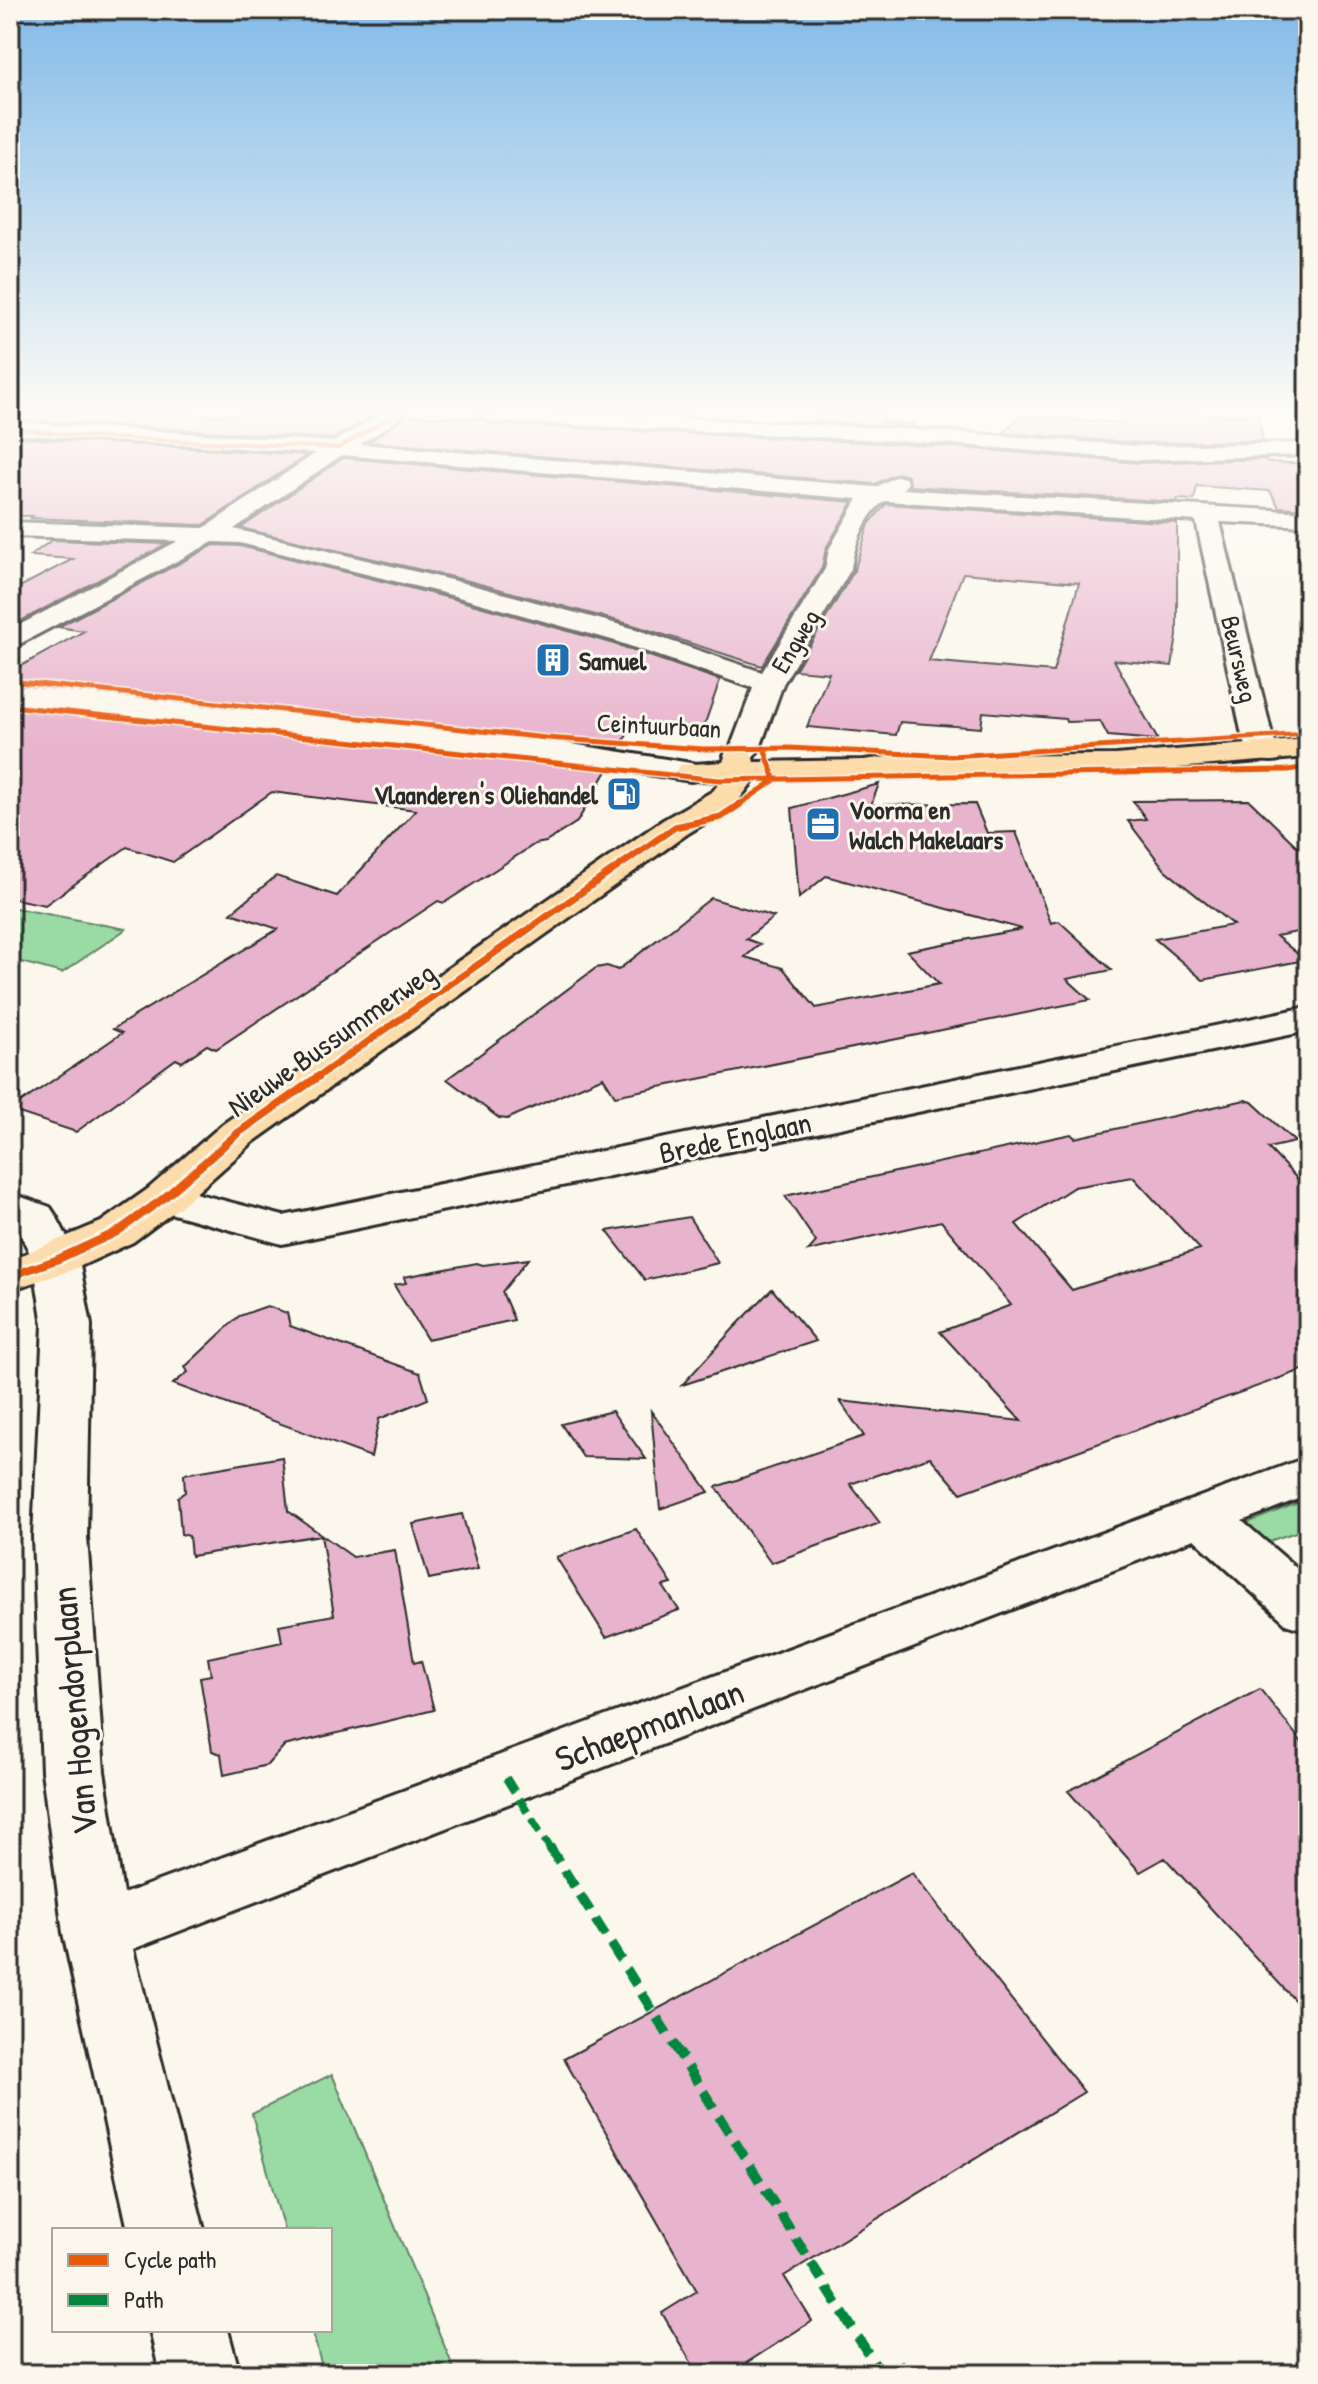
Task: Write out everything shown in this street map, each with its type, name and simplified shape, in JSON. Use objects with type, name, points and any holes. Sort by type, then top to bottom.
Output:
[{"type":"main road","name":"Ceintuurbaan","points":[[696,763],[864,769],[893,765],[1116,764],[1308,748]]},
{"type":"main road","points":[[675,827],[678,817],[690,803],[696,763]]},
{"type":"main road","name":"Nieuwe Bussummerweg","points":[[33,1268],[117,1232],[164,1198],[238,1133],[675,827],[724,798],[738,781],[738,764]]},
{"type":"street","points":[[10,641],[222,526]]},
{"type":"street","name":"Engweg","points":[[738,764],[769,684],[838,569],[841,549],[854,526]]},
{"type":"street","name":"Beursweg","points":[[1209,526],[1258,740],[1268,753]]},
{"type":"street","points":[[10,529],[240,536],[519,605],[622,634],[769,684]]},
{"type":"street","name":"Ceintuurbaan","points":[[10,694],[696,763]]},
{"type":"street","name":"Brede Englaan","points":[[164,1198],[282,1230],[1308,1019]]},
{"type":"street","name":"Van Hogendorplaan","points":[[10,1206],[34,1216],[33,1268],[67,1325],[60,1537],[73,1771],[96,1933],[166,2228]]},
{"type":"street","name":"Schaepmanlaan","points":[[96,1933],[1308,1475]]},
{"type":"street","points":[[1202,1516],[1297,1584]]},
{"type":"street","points":[[190,2332],[200,2374]]},
{"type":"green space","points":[[10,907],[126,929],[62,973],[10,959]]},
{"type":"green space","points":[[1308,1499],[1308,1528],[1266,1542],[1247,1523]]},
{"type":"green space","points":[[332,2074],[456,2374],[324,2374],[313,2332],[332,2332],[332,2228],[283,2228],[252,2114]]},
{"type":"building","points":[[839,526],[826,548],[822,568],[762,666],[633,625],[469,581],[241,528]]},
{"type":"building","points":[[868,526],[1177,526],[1177,636],[1172,666],[1114,660],[1158,740],[1108,736],[1100,721],[1066,722],[1065,719],[983,712],[981,728],[900,722],[896,735],[807,727],[829,673],[795,670],[854,571]],"holes":[[[963,573],[1079,583],[1053,672],[929,661]]]},
{"type":"building","points":[[52,540],[167,544],[21,621],[10,619],[10,592],[73,559],[30,556]]},
{"type":"building","points":[[214,545],[240,546],[450,598],[611,643],[720,680],[703,729],[633,724],[619,749],[565,740],[10,682],[10,672],[84,631],[58,627]]},
{"type":"building","points":[[10,706],[565,764],[607,771],[577,822],[546,842],[535,844],[444,903],[438,901],[216,1049],[207,1045],[182,1062],[176,1059],[76,1132],[10,1110],[122,1033],[113,1029],[278,929],[231,913],[276,876],[337,896],[416,810],[272,792],[173,862],[127,847],[45,905],[10,898]]},
{"type":"building","points":[[879,784],[871,805],[975,804],[987,833],[1016,832],[1051,923],[1059,921],[1112,970],[1067,979],[1090,1000],[615,1096],[603,1077],[507,1119],[499,1118],[447,1079],[596,968],[607,966],[618,970],[711,898],[774,917],[746,939],[760,944],[745,957],[783,968],[816,1008],[939,984],[907,951],[1022,929],[826,876],[799,898],[792,808]]},
{"type":"building","points":[[1249,800],[1308,857],[1308,930],[1276,936],[1305,960],[1203,980],[1155,939],[1233,925],[1165,870],[1128,821],[1146,819],[1133,801]]},
{"type":"building","points":[[1245,1100],[1252,1102],[1295,1142],[1268,1148],[1308,1190],[1308,1368],[961,1493],[930,1457],[850,1484],[880,1523],[771,1563],[716,1487],[864,1436],[840,1401],[1021,1421],[940,1332],[1011,1305],[941,1221],[808,1251],[816,1242],[785,1196],[1071,1134],[1075,1138]],"holes":[[[1133,1177],[1200,1249],[1072,1290],[1016,1224],[1074,1187]]]},
{"type":"building","points":[[689,1217],[718,1263],[645,1280],[607,1231]]},
{"type":"building","points":[[528,1259],[502,1292],[514,1320],[427,1339],[394,1285],[406,1283],[404,1277],[477,1263],[483,1265]]},
{"type":"building","points":[[772,1289],[816,1341],[682,1385],[734,1328]]},
{"type":"building","points":[[267,1306],[287,1313],[290,1326],[420,1373],[428,1399],[379,1419],[371,1457],[173,1384],[188,1372],[185,1367],[239,1316]]},
{"type":"building","points":[[612,1411],[646,1459],[583,1457],[561,1424]]},
{"type":"building","points":[[651,1411],[709,1492],[660,1509]]},
{"type":"building","points":[[282,1457],[288,1511],[353,1557],[395,1550],[414,1663],[421,1661],[434,1710],[284,1746],[267,1765],[224,1775],[221,1754],[212,1751],[200,1677],[211,1675],[208,1658],[282,1642],[279,1625],[334,1615],[321,1535],[191,1556],[189,1536],[181,1534],[178,1497],[185,1492],[184,1474]]},
{"type":"building","points":[[462,1514],[478,1569],[429,1579],[413,1524]]},
{"type":"building","points":[[636,1529],[672,1584],[663,1586],[679,1610],[606,1637],[556,1557]]},
{"type":"building","points":[[1260,1689],[1308,1750],[1308,2015],[1165,1858],[1140,1872],[1068,1791]]},
{"type":"building","points":[[912,1873],[1084,2092],[784,2276],[812,2321],[729,2374],[698,2374],[662,2313],[697,2291],[564,2059]]},
{"type":"marked path","points":[[506,1778],[881,2374]]},
{"type":"marked path","points":[[889,2374],[905,2364]]},
{"type":"cycle path","points":[[10,681],[547,738],[703,749],[789,748],[951,756],[1308,734]]},
{"type":"cycle path","points":[[10,706],[719,780],[1288,770],[1308,767]]},
{"type":"cycle path","points":[[10,1276],[56,1260],[117,1232],[164,1198],[238,1133],[675,827],[721,817],[775,780],[764,748]]},
{"type":"place","name":"Samuel","points":[[553,660]]},
{"type":"place","name":"Vlaanderen's Oliehandel","points":[[624,794]]},
{"type":"place","name":"Voorma en Walch Makelaars","points":[[823,824]]}]
